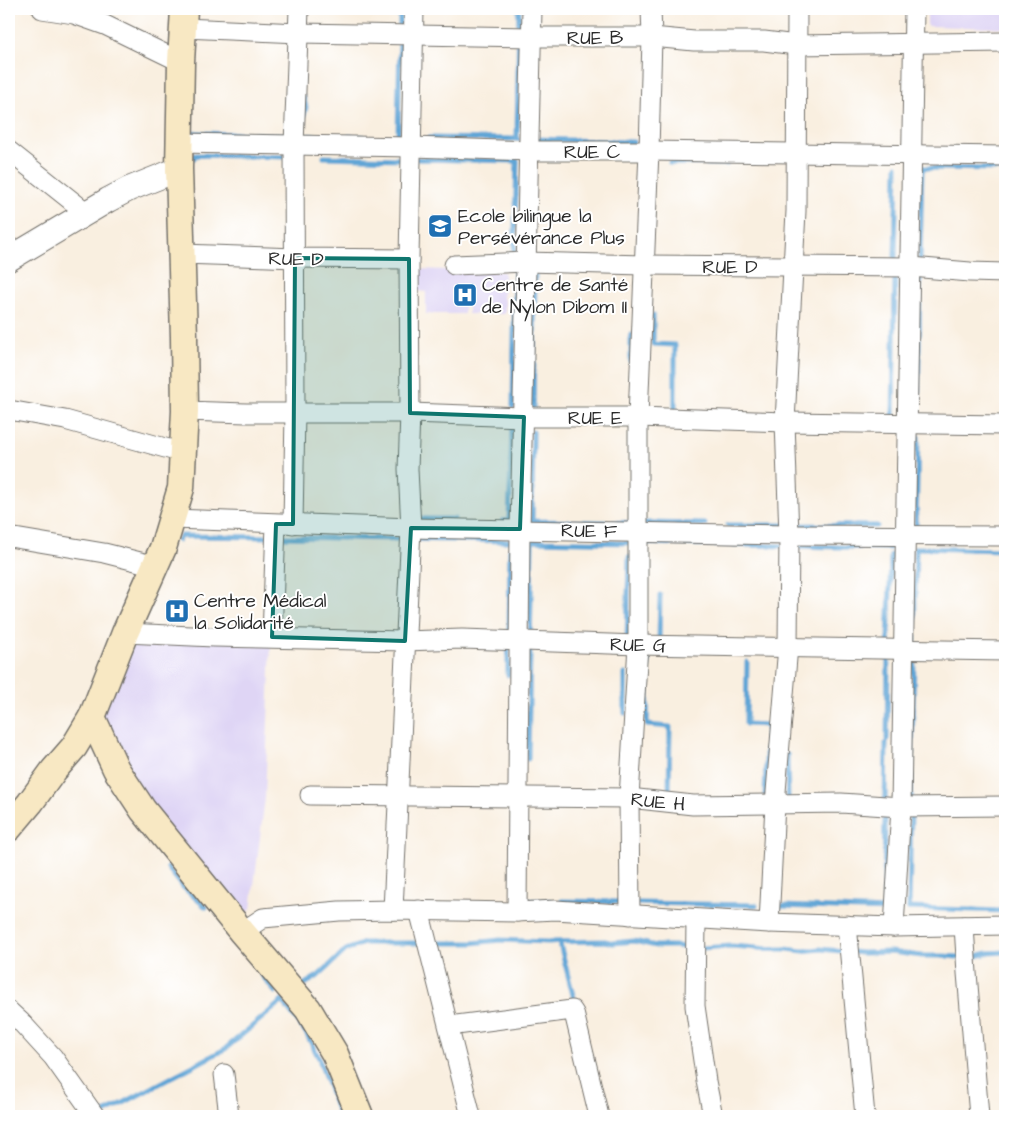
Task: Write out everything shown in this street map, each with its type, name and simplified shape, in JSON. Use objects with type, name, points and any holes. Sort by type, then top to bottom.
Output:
[{"type":"main road","points":[[9,828],[74,747],[92,717],[156,566],[173,519],[181,488],[185,411],[179,156],[184,18]]},
{"type":"main road","points":[[92,717],[116,769],[143,810],[242,932],[300,999],[335,1054],[360,1116]]},
{"type":"street","points":[[42,9],[74,14],[105,25],[181,62]]},
{"type":"street","points":[[272,637],[295,412],[294,145],[300,9]]},
{"type":"street","points":[[393,910],[411,528],[408,469],[414,9]]},
{"type":"street","points":[[517,912],[520,529],[532,9]]},
{"type":"street","points":[[630,915],[629,798],[638,644],[638,417],[649,151],[651,9]]},
{"type":"street","points":[[769,923],[775,804],[788,646],[789,534],[785,422],[796,212],[796,9]]},
{"type":"street","points":[[894,926],[901,807],[914,9]]},
{"type":"street","name":"RUE B","points":[[184,18],[299,33],[652,37],[694,41],[764,41],[796,44],[1005,42]]},
{"type":"street","name":"RUE C","points":[[179,156],[294,145],[530,151],[1005,156]]},
{"type":"street","points":[[9,151],[87,213]]},
{"type":"street","points":[[9,260],[129,189],[179,156]]},
{"type":"street","name":"RUE D","points":[[182,254],[295,258],[410,259]]},
{"type":"street","name":"RUE D","points":[[454,265],[526,262],[910,267],[1005,273]]},
{"type":"street","points":[[9,410],[65,420],[183,453]]},
{"type":"street","name":"RUE E","points":[[185,411],[410,413],[524,417],[638,417],[785,422],[1005,425]]},
{"type":"street","name":"RUE F","points":[[173,519],[411,528],[1005,536]]},
{"type":"street","points":[[9,537],[104,553],[156,566]]},
{"type":"street","name":"RUE G","points":[[126,633],[405,641],[462,639],[1005,651]]},
{"type":"street","name":"RUE H","points":[[310,795],[629,798],[693,805],[841,803],[901,807],[1005,806]]},
{"type":"street","points":[[242,932],[263,918],[339,911],[393,910],[517,912],[555,910],[769,923],[894,926],[1005,925]]},
{"type":"street","points":[[419,910],[471,1116]]},
{"type":"street","points":[[696,918],[695,1006],[713,1116]]},
{"type":"street","points":[[848,925],[865,1116]]},
{"type":"street","points":[[964,926],[979,1116]]},
{"type":"street","points":[[448,1026],[572,1010],[599,1116]]},
{"type":"street","points":[[9,1011],[53,1057],[95,1116]]},
{"type":"street","points":[[224,1074],[229,1116]]},
{"type":"highlighted area","points":[[295,258],[409,259],[410,413],[524,417],[520,529],[411,528],[405,641],[272,637],[276,524],[293,524]]},
{"type":"shaded area","points":[[927,9],[1005,9],[1005,28],[927,26]]},
{"type":"shaded area","name":"Centre de Santé de Nylon Dibom II","points":[[418,269],[504,272],[503,299],[505,299],[505,314],[468,314],[468,299],[464,299],[464,314],[426,314],[426,292],[418,291]]},
{"type":"shaded area","points":[[114,635],[271,643],[265,797],[251,909],[234,923],[82,713]]},
{"type":"waterway","points":[[400,9],[400,31]]},
{"type":"waterway","points":[[517,139],[519,9]]},
{"type":"waterway","points":[[398,137],[400,39]]},
{"type":"waterway","points":[[659,97],[660,72]]},
{"type":"waterway","points":[[303,97],[306,107],[303,118]]},
{"type":"waterway","points":[[193,133],[288,135]]},
{"type":"waterway","points":[[298,136],[362,137]]},
{"type":"waterway","points":[[429,138],[518,139]]},
{"type":"waterway","points":[[537,139],[633,142]]},
{"type":"waterway","points":[[194,158],[194,155],[289,157]]},
{"type":"waterway","points":[[324,157],[401,159]]},
{"type":"waterway","points":[[417,159],[517,161]]},
{"type":"waterway","points":[[514,259],[517,162]]},
{"type":"waterway","points":[[670,163],[727,164]]},
{"type":"waterway","points":[[895,259],[897,166]]},
{"type":"waterway","points":[[920,264],[922,167]]},
{"type":"waterway","points":[[923,168],[1005,169]]},
{"type":"waterway","points":[[513,407],[515,272]]},
{"type":"waterway","points":[[533,413],[535,274]]},
{"type":"waterway","points":[[891,419],[893,419],[895,277]]},
{"type":"waterway","points":[[918,419],[920,278]]},
{"type":"waterway","points":[[653,315],[653,344],[675,345],[675,415]]},
{"type":"waterway","points":[[631,335],[631,362]]},
{"type":"waterway","points":[[503,521],[509,521],[512,428]]},
{"type":"waterway","points":[[533,432],[532,521],[705,524]]},
{"type":"waterway","points":[[916,528],[918,437]]},
{"type":"waterway","points":[[413,519],[454,519]]},
{"type":"waterway","points":[[728,525],[785,525]]},
{"type":"waterway","points":[[793,525],[877,526]]},
{"type":"waterway","points":[[178,540],[181,536],[272,537]]},
{"type":"waterway","points":[[280,537],[510,541]]},
{"type":"waterway","points":[[531,541],[633,543]]},
{"type":"waterway","points":[[528,759],[532,542]]},
{"type":"waterway","points":[[642,543],[890,548]]},
{"type":"waterway","points":[[915,548],[1005,550]]},
{"type":"waterway","points":[[509,636],[510,549]]},
{"type":"waterway","points":[[914,646],[916,549]]},
{"type":"waterway","points":[[888,645],[891,555]]},
{"type":"waterway","points":[[627,642],[629,557]]},
{"type":"waterway","points":[[659,642],[660,595]]},
{"type":"waterway","points":[[508,645],[508,675]]},
{"type":"waterway","points":[[911,802],[914,657]]},
{"type":"waterway","points":[[648,660],[647,725],[670,727],[669,796],[671,796]]},
{"type":"waterway","points":[[887,739],[888,661]]},
{"type":"waterway","points":[[747,662],[746,724],[767,725],[765,799]]},
{"type":"waterway","points":[[625,674],[625,713]]},
{"type":"waterway","points":[[885,801],[886,743]]},
{"type":"waterway","points":[[787,754],[788,799]]},
{"type":"waterway","points":[[884,909],[885,812]]},
{"type":"waterway","points":[[909,908],[911,812]]},
{"type":"waterway","points":[[168,868],[183,887],[206,907]]},
{"type":"waterway","points":[[525,897],[525,901],[551,901]]},
{"type":"waterway","points":[[562,901],[624,902]]},
{"type":"waterway","points":[[638,903],[756,905]]},
{"type":"waterway","points":[[782,906],[888,910]]},
{"type":"waterway","points":[[909,908],[1005,911]]},
{"type":"waterway","points":[[300,987],[318,976],[346,950],[364,943],[472,943],[500,940],[547,942],[605,941],[613,943],[634,941],[656,946],[678,946],[692,949]]},
{"type":"waterway","points":[[560,944],[576,1007]]},
{"type":"waterway","points":[[701,948],[732,946],[803,951],[820,949],[862,953],[891,952],[922,956],[958,957],[973,957],[988,953],[1005,952]]},
{"type":"waterway","points":[[262,975],[275,992]]},
{"type":"waterway","points":[[99,1116],[225,1049],[287,997]]},
{"type":"waterway","points":[[284,1004],[305,1031],[319,1058]]},
{"type":"waterway","points":[[320,1062],[339,1116]]},
{"type":"place","name":"Ecole bilingue la Persévérance Plus","points":[[440,226]]},
{"type":"place","name":"Centre de Santé de Nylon Dibom II","points":[[465,295]]},
{"type":"place","name":"Centre Médical la Solidarité","points":[[177,611]]}]
